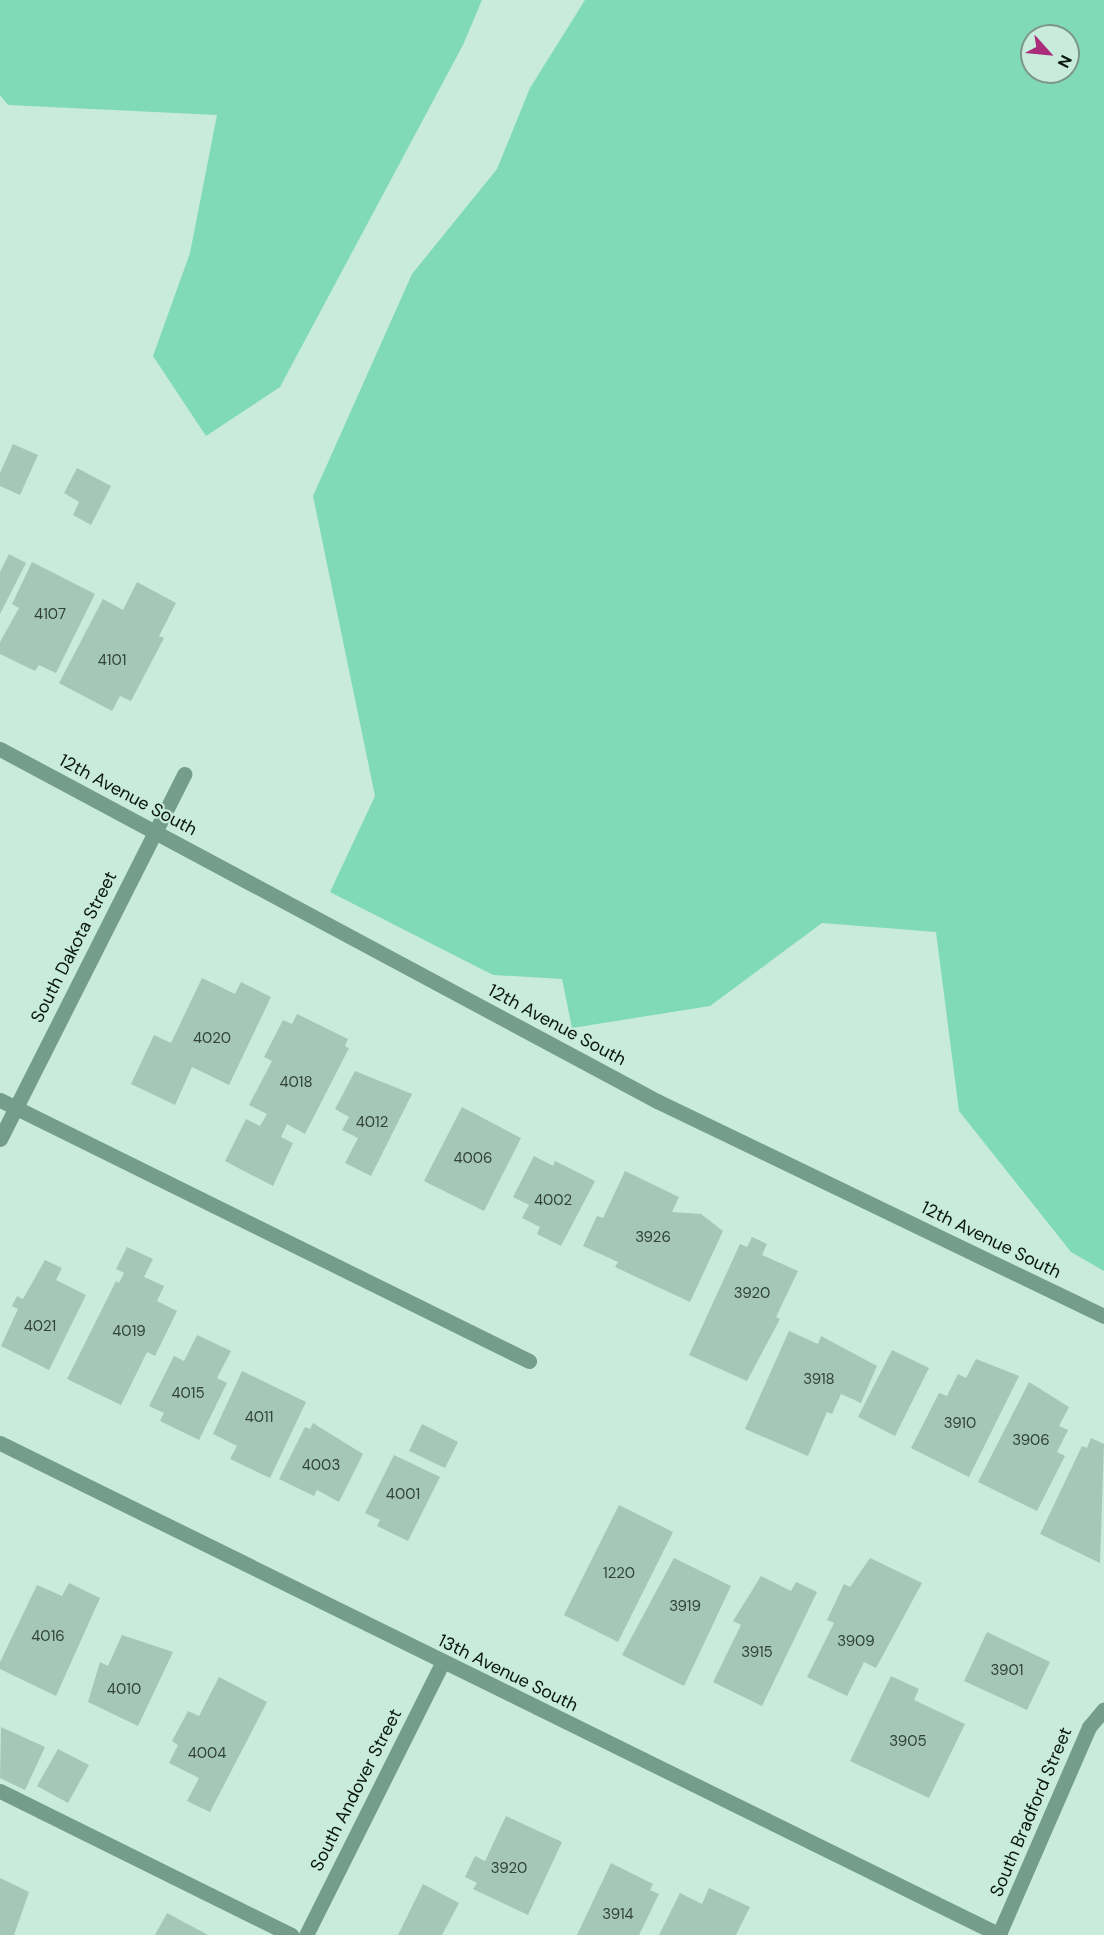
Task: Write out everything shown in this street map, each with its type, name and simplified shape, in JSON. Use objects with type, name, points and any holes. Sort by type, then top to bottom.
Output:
[{"type":"street","name":"12th Avenue South","points":[[0,749],[657,1101],[1104,1316]]},
{"type":"street","name":"South Dakota Street","points":[[0,1139],[184,774]]},
{"type":"street","points":[[0,1100],[529,1361]]},
{"type":"street","name":"13th Avenue South","points":[[0,1443],[442,1663],[1000,1935]]},
{"type":"street","name":"South Andover Street","points":[[306,1935],[442,1663]]},
{"type":"street","name":"South Bradford Street","points":[[1000,1935],[1089,1727],[1104,1709]]},
{"type":"street","points":[[0,1791],[291,1935]]},
{"type":"green space","points":[[0,0],[482,0],[463,45],[280,387],[206,436],[153,356],[190,253],[217,115],[8,105],[0,95]]},
{"type":"green space","points":[[585,0],[1104,0],[1104,1271],[1071,1252],[959,1111],[936,932],[822,923],[710,1006],[572,1028],[562,979],[493,975],[330,892],[375,796],[313,496],[412,274],[497,169],[530,88]]},
{"type":"building","points":[[13,444],[38,455],[20,495],[0,486],[0,473]]},
{"type":"building","points":[[77,468],[111,486],[91,525],[73,515],[79,502],[64,493]]},
{"type":"building","points":[[9,554],[26,563],[0,614],[0,572]]},
{"type":"building","points":[[32,562],[95,594],[56,673],[39,665],[35,671],[0,654],[0,642],[19,608],[12,604]]},
{"type":"building","points":[[137,582],[176,603],[159,636],[164,638],[131,701],[120,696],[112,711],[59,683],[103,599],[123,610]]},
{"type":"building","points":[[202,978],[235,994],[241,982],[271,997],[229,1085],[192,1067],[175,1105],[131,1084],[154,1035],[171,1043]]},
{"type":"building","points":[[297,1014],[348,1039],[345,1046],[349,1048],[305,1134],[287,1124],[281,1137],[293,1143],[273,1186],[225,1161],[246,1119],[260,1126],[267,1114],[249,1105],[272,1061],[264,1057],[283,1020],[292,1024]]},
{"type":"building","points":[[355,1071],[412,1094],[371,1176],[345,1163],[358,1138],[342,1130],[349,1117],[335,1109]]},
{"type":"building","points":[[462,1107],[521,1138],[484,1211],[424,1181]]},
{"type":"building","points":[[534,1156],[553,1166],[555,1161],[595,1181],[561,1246],[537,1234],[540,1227],[522,1218],[529,1205],[513,1197]]},
{"type":"building","points":[[625,1171],[679,1197],[672,1212],[701,1214],[723,1231],[690,1302],[615,1267],[618,1262],[583,1246],[597,1216],[603,1218]]},
{"type":"building","points":[[752,1237],[767,1244],[762,1255],[798,1271],[776,1317],[780,1319],[747,1381],[689,1355],[740,1244],[747,1247]]},
{"type":"building","points":[[127,1247],[153,1259],[144,1277],[164,1286],[157,1301],[177,1311],[155,1356],[147,1352],[121,1405],[67,1379],[116,1281],[119,1283],[124,1273],[116,1269]]},
{"type":"building","points":[[45,1260],[62,1268],[56,1280],[86,1295],[49,1370],[1,1346],[18,1309],[12,1306],[17,1296],[23,1299]]},
{"type":"building","points":[[789,1331],[818,1344],[821,1336],[877,1366],[861,1403],[841,1394],[832,1414],[827,1412],[808,1456],[745,1429]]},
{"type":"building","points":[[197,1335],[231,1351],[217,1378],[227,1383],[199,1440],[160,1421],[164,1413],[149,1406],[174,1356],[184,1361]]},
{"type":"building","points":[[892,1350],[929,1368],[895,1436],[858,1417]]},
{"type":"building","points":[[976,1359],[1019,1376],[969,1477],[911,1448],[939,1393],[947,1396],[958,1374],[966,1378]]},
{"type":"building","points":[[242,1371],[306,1402],[270,1478],[230,1459],[237,1446],[213,1434]]},
{"type":"building","points":[[1029,1382],[1069,1407],[1059,1426],[1068,1430],[1057,1452],[1065,1456],[1037,1511],[978,1482]]},
{"type":"building","points":[[313,1423],[363,1454],[339,1502],[317,1490],[314,1496],[279,1479],[305,1427],[310,1429]]},
{"type":"building","points":[[422,1424],[458,1442],[445,1468],[409,1451]]},
{"type":"building","points":[[1091,1438],[1104,1444],[1100,1563],[1040,1534],[1082,1446],[1087,1448]]},
{"type":"building","points":[[394,1455],[440,1477],[408,1541],[377,1526],[380,1520],[365,1513]]},
{"type":"building","points":[[619,1505],[673,1532],[618,1642],[564,1615]]},
{"type":"building","points":[[674,1558],[731,1586],[684,1686],[622,1655]]},
{"type":"building","points":[[870,1558],[922,1583],[876,1668],[864,1662],[847,1696],[807,1677],[834,1623],[827,1620],[844,1584],[850,1587]]},
{"type":"building","points":[[761,1576],[791,1591],[796,1582],[817,1592],[762,1706],[713,1682],[741,1625],[733,1621]]},
{"type":"building","points":[[69,1583],[100,1598],[56,1696],[0,1669],[0,1662],[37,1585],[62,1596]]},
{"type":"building","points":[[987,1632],[1050,1662],[1027,1710],[964,1681]]},
{"type":"building","points":[[122,1635],[173,1652],[138,1726],[88,1702],[100,1662],[108,1666]]},
{"type":"building","points":[[891,1676],[919,1689],[914,1700],[965,1724],[929,1798],[850,1761]]},
{"type":"building","points":[[219,1677],[267,1702],[210,1812],[187,1801],[199,1778],[169,1763],[178,1745],[172,1741],[188,1711],[199,1716]]},
{"type":"building","points":[[1,1727],[45,1747],[25,1790],[0,1778]]},
{"type":"building","points":[[58,1749],[89,1765],[68,1803],[37,1786]]},
{"type":"building","points":[[506,1816],[562,1842],[528,1915],[473,1889],[477,1883],[465,1877],[475,1856],[485,1861]]},
{"type":"building","points":[[611,1863],[653,1884],[650,1890],[659,1894],[639,1935],[577,1935]]},
{"type":"building","points":[[0,1878],[29,1892],[14,1935],[0,1935]]},
{"type":"building","points":[[423,1884],[459,1903],[442,1935],[398,1935]]},
{"type":"building","points":[[709,1888],[750,1907],[736,1935],[659,1935],[680,1893],[702,1904]]},
{"type":"building","points":[[167,1913],[208,1935],[155,1935]]}]
